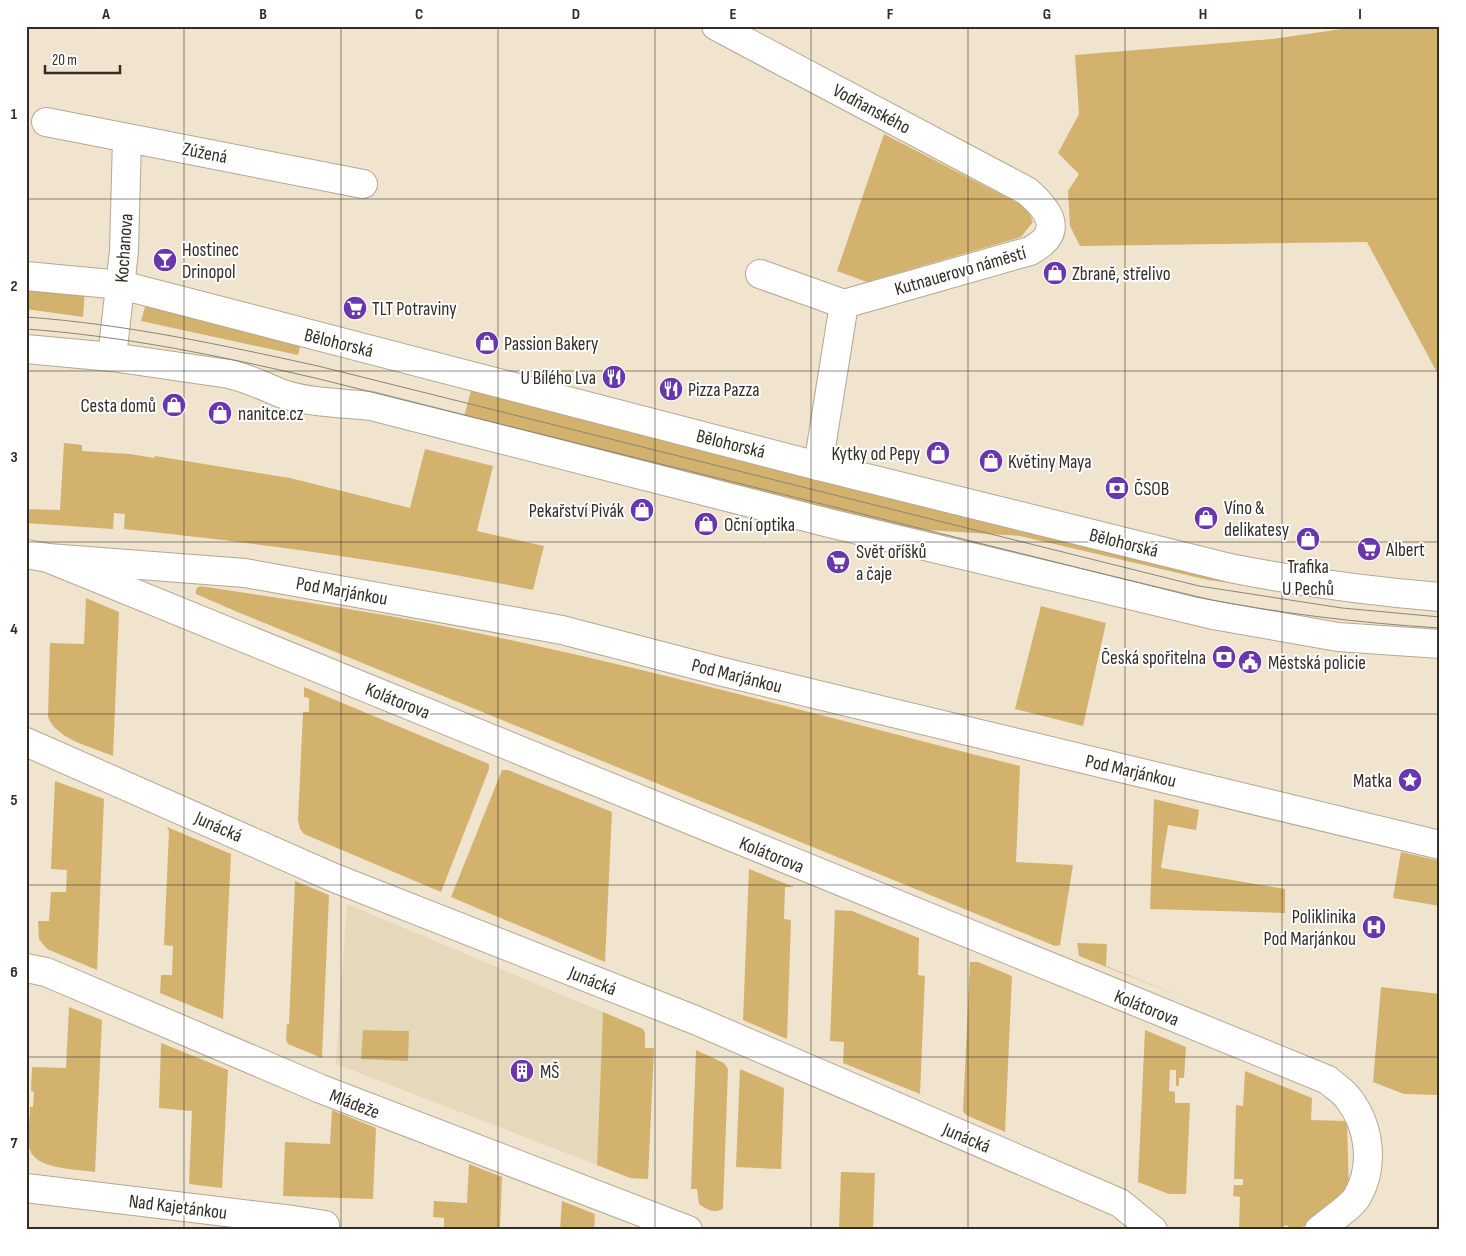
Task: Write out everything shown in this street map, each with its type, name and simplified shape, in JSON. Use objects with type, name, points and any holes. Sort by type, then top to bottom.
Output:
[{"type":"street","name":"Vodňanského","points":[[716,26],[1027,191]]},
{"type":"street","name":"Zúžená","points":[[46,122],[363,184]]},
{"type":"street","name":"Kochanova","points":[[112,357],[124,251],[127,139]]},
{"type":"street","name":"Kutnauerovo náměstí","points":[[844,304],[1030,251],[1042,244],[1048,236],[1050,223],[1048,210],[1027,191]]},
{"type":"street","points":[[760,274],[844,304],[818,466]]},
{"type":"street","name":"Bělohorská","points":[[26,276],[120,285],[818,466],[1230,568],[1370,591],[1440,597]]},
{"type":"street","points":[[26,349],[112,357],[245,377],[284,394],[316,401],[371,406],[829,523],[1214,615],[1338,637],[1440,644]]},
{"type":"street","name":"Pod Marjánkou","points":[[37,556],[245,573],[562,630],[728,674],[1440,845]]},
{"type":"street","name":"Kolátorova","points":[[37,556],[171,608],[1328,1080],[1348,1097],[1359,1116],[1368,1144],[1368,1169],[1357,1198],[1319,1230]]},
{"type":"street","points":[[171,608],[174,568]]},
{"type":"street","name":"Junácká","points":[[26,742],[332,877],[695,1020],[1120,1203],[1154,1230]]},
{"type":"street","name":"Mládeže","points":[[26,968],[46,972],[321,1089],[688,1230]]},
{"type":"street","name":"Nad Kajetánkou","points":[[26,1188],[293,1220],[325,1225],[325,1230]]},
{"type":"shaded area","points":[[1363,26],[1440,26],[1440,378],[1367,242],[1080,246],[1070,226],[1068,191],[1079,174],[1058,153],[1079,114],[1075,55],[1272,39]]},
{"type":"shaded area","points":[[884,134],[1027,208],[1033,222],[1021,237],[867,282],[837,271]]},
{"type":"shaded area","points":[[26,285],[85,291],[83,317],[26,309]]},
{"type":"shaded area","points":[[146,303],[302,340],[298,355],[141,321]]},
{"type":"shaded area","points":[[473,383],[1267,588],[1208,580],[1020,536],[895,528],[463,421]]},
{"type":"shaded area","points":[[64,443],[82,445],[82,451],[130,454],[154,458],[155,456],[290,478],[410,508],[425,449],[493,466],[477,531],[544,546],[533,590],[329,554],[227,540],[124,529],[125,514],[114,513],[113,529],[26,523],[26,509],[60,510]]},
{"type":"shaded area","points":[[200,586],[375,613],[507,639],[728,691],[1020,766],[1016,862],[1073,865],[1060,945],[1055,946],[235,611],[196,594],[196,589]]},
{"type":"shaded area","points":[[86,598],[119,612],[113,756],[67,737],[59,732],[48,717],[50,643],[84,644]]},
{"type":"shaded area","points":[[1041,606],[1106,623],[1083,726],[1015,709]]},
{"type":"shaded area","points":[[304,687],[489,764],[489,769],[441,892],[304,834],[300,829],[298,820],[303,712],[309,712],[309,698],[304,697]]},
{"type":"shaded area","points":[[502,770],[508,770],[612,812],[605,962],[451,897]]},
{"type":"shaded area","points":[[55,781],[104,799],[97,970],[47,949],[39,939],[38,921],[49,921],[51,892],[66,892],[67,870],[51,869]]},
{"type":"shaded area","points":[[1154,799],[1199,810],[1196,830],[1168,825],[1161,868],[1285,889],[1285,913],[1150,909]]},
{"type":"shaded area","points":[[167,827],[231,854],[223,1019],[160,993],[161,975],[172,975],[173,946],[164,945],[169,831]]},
{"type":"shaded area","points":[[1401,852],[1440,861],[1440,906],[1393,898]]},
{"type":"shaded area","points":[[749,869],[794,887],[785,887],[784,919],[791,920],[787,1039],[743,1020]]},
{"type":"shaded area","points":[[295,881],[329,895],[322,1058],[288,1044],[286,1040],[287,1024],[289,1024]]},
{"type":"shaded area","points":[[347,904],[603,1012],[597,1165],[336,1064]]},
{"type":"shaded area","points":[[835,910],[852,911],[919,938],[918,975],[925,976],[920,1094],[843,1063],[844,1042],[830,1041]]},
{"type":"shaded area","points":[[1077,943],[1107,944],[1106,966],[1187,999],[1079,956]]},
{"type":"shaded area","points":[[970,962],[978,962],[1012,976],[1005,1132],[966,1115],[963,1111]]},
{"type":"shaded area","points":[[1381,987],[1440,994],[1440,1095],[1404,1094],[1373,1082]]},
{"type":"shaded area","points":[[69,1007],[102,1020],[95,1172],[67,1169],[47,1164],[32,1155],[29,1147],[30,1107],[33,1107],[34,1092],[31,1091],[32,1067],[66,1068]]},
{"type":"shaded area","points":[[603,1012],[643,1029],[645,1033],[645,1048],[654,1048],[648,1179],[630,1178],[597,1165]]},
{"type":"shaded area","points":[[363,1030],[409,1031],[408,1061],[361,1059]]},
{"type":"shaded area","points":[[1145,1030],[1186,1047],[1184,1078],[1179,1078],[1179,1086],[1176,1086],[1176,1070],[1170,1070],[1169,1091],[1175,1092],[1175,1103],[1190,1103],[1186,1194],[1169,1194],[1138,1182]]},
{"type":"shaded area","points":[[161,1043],[228,1070],[222,1188],[189,1184],[192,1111],[159,1108]]},
{"type":"shaded area","points":[[696,1050],[724,1063],[728,1069],[723,1208],[717,1211],[699,1204],[697,1189],[691,1189]]},
{"type":"shaded area","points":[[740,1069],[784,1088],[781,1169],[736,1167]]},
{"type":"shaded area","points":[[1245,1071],[1312,1098],[1311,1120],[1347,1121],[1349,1195],[1298,1230],[1291,1230],[1287,1225],[1276,1230],[1239,1230],[1240,1197],[1233,1196],[1234,1185],[1243,1185],[1243,1179],[1234,1179],[1236,1105],[1243,1106]]},
{"type":"shaded area","points":[[332,1110],[376,1128],[373,1199],[283,1196],[285,1142],[330,1144]]},
{"type":"shaded area","points":[[469,1164],[502,1177],[500,1230],[444,1230],[444,1218],[433,1217],[434,1201],[467,1203]]},
{"type":"shaded area","points":[[841,1172],[875,1173],[873,1230],[839,1228]]},
{"type":"shaded area","points":[[562,1201],[595,1214],[594,1230],[560,1230]]},
{"type":"tram line","points":[[26,317],[137,330],[318,366],[1199,586],[1342,608],[1440,617]]},
{"type":"tram line","points":[[26,329],[63,332],[172,348],[315,378],[1196,597],[1318,617],[1440,628]]},
{"type":"place","name":"Hostinec Drinopol","points":[[165,260]]},
{"type":"place","name":"Zbraně, střelivo","points":[[1055,273]]},
{"type":"place","name":"TLT Potraviny","points":[[355,308]]},
{"type":"place","name":"Passion Bakery","points":[[487,343]]},
{"type":"place","name":"U Bílého Lva","points":[[614,377]]},
{"type":"place","name":"Pizza Pazza","points":[[671,389]]},
{"type":"place","name":"Cesta domů","points":[[174,405]]},
{"type":"place","name":"nanitce.cz","points":[[220,413]]},
{"type":"place","name":"Kytky od Pepy","points":[[938,453]]},
{"type":"place","name":"Květiny Maya","points":[[991,461]]},
{"type":"place","name":"ČSOB","points":[[1117,488]]},
{"type":"place","name":"Pekařství Pivák","points":[[642,510]]},
{"type":"place","name":"Víno & delikatesy","points":[[1206,518]]},
{"type":"place","name":"Oční optika","points":[[706,524]]},
{"type":"place","name":"Trafika U Pechů","points":[[1308,539]]},
{"type":"place","name":"Albert","points":[[1369,549]]},
{"type":"place","name":"Svět oříšků a čaje","points":[[838,562]]},
{"type":"place","name":"Česká spořitelna","points":[[1224,657]]},
{"type":"place","name":"Městská policie","points":[[1250,662]]},
{"type":"place","name":"Matka","points":[[1410,780]]},
{"type":"place","name":"Poliklinika Pod Marjánkou","points":[[1374,927]]},
{"type":"place","name":"MŠ","points":[[522,1071]]}]
